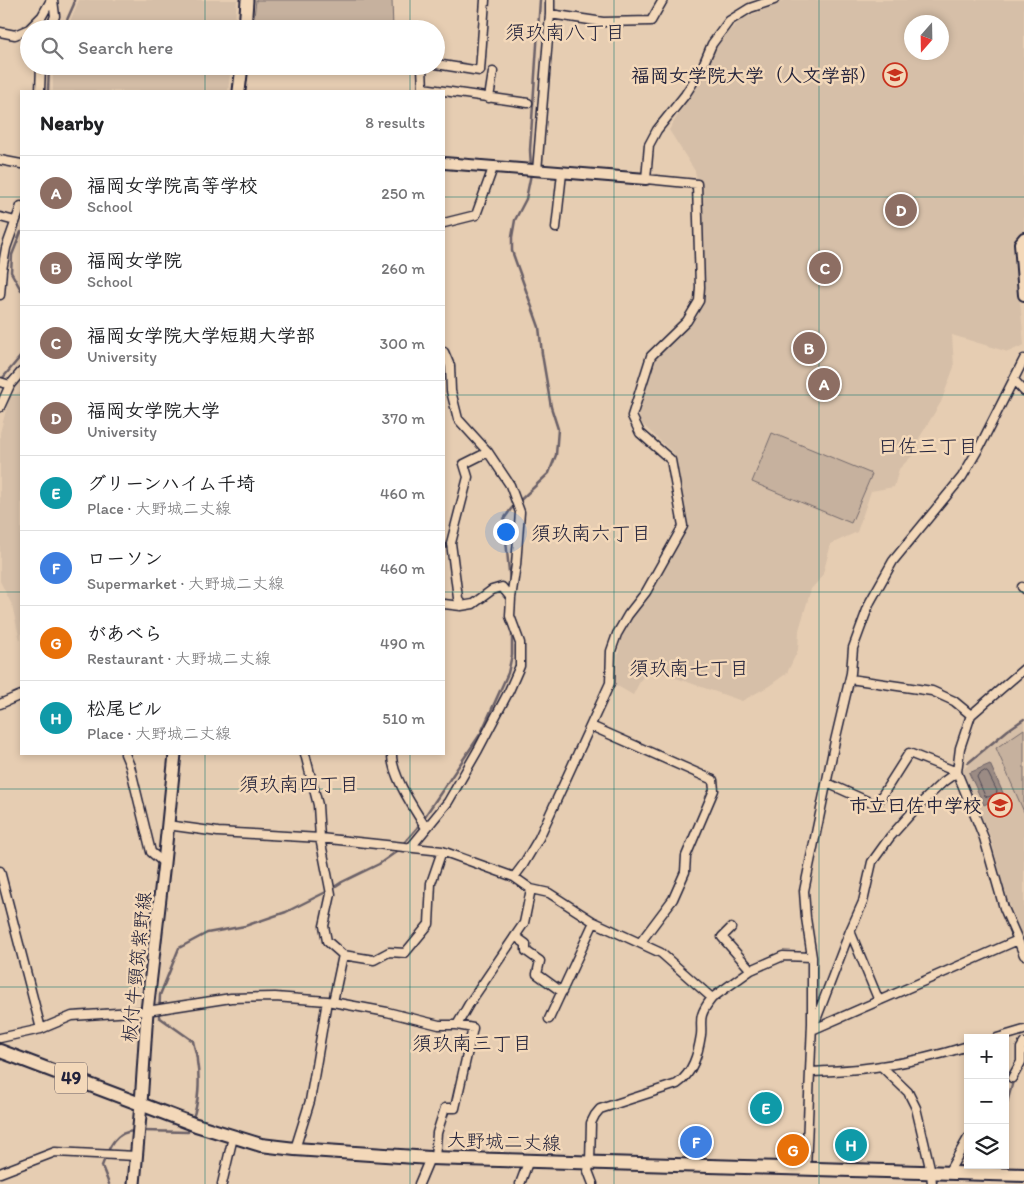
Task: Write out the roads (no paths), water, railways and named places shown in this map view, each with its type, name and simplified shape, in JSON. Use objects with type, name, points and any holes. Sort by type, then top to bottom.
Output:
[{"type":"main road","points":[[246,20],[248,0]]},
{"type":"main road","points":[[239,90],[241,75]]},
{"type":"main road","name":"板付牛頸筑紫野線","points":[[134,1184],[147,1011],[174,755]]},
{"type":"main road","name":"大野城二丈線","points":[[0,1051],[141,1104],[261,1145],[433,1158],[806,1169],[932,1178],[948,1173],[1024,1175]]},
{"type":"street","points":[[52,0],[53,20]]},
{"type":"street","points":[[38,20],[52,0]]},
{"type":"street","points":[[445,65],[480,71],[485,0]]},
{"type":"street","points":[[537,171],[550,0]]},
{"type":"street","points":[[550,14],[603,22],[651,21],[664,0]]},
{"type":"street","points":[[646,179],[649,145],[657,130],[685,95],[701,70],[712,44],[729,21],[752,4],[774,0]]},
{"type":"street","points":[[0,32],[15,35],[20,33]]},
{"type":"street","points":[[489,98],[493,72]]},
{"type":"street","points":[[39,75],[40,90]]},
{"type":"street","points":[[422,75],[423,90]]},
{"type":"street","points":[[445,93],[528,104]]},
{"type":"street","points":[[0,160],[20,164]]},
{"type":"street","points":[[445,163],[697,184],[699,301],[686,321],[651,356],[632,416],[640,433],[671,460],[683,526],[646,592],[628,615],[617,634],[611,651],[610,683],[539,838],[514,877]]},
{"type":"street","points":[[445,223],[476,215],[493,168]]},
{"type":"street","points":[[556,228],[562,173]]},
{"type":"street","points":[[0,294],[1,270],[6,248],[20,209]]},
{"type":"street","points":[[0,217],[15,222]]},
{"type":"street","points":[[1024,238],[1020,243],[1024,294]]},
{"type":"street","points":[[411,847],[448,802],[478,750],[520,666],[520,643],[510,616],[520,512],[510,485],[488,452],[458,419],[447,391],[450,366],[445,354]]},
{"type":"street","points":[[806,1169],[811,1072],[812,957],[804,891],[850,679],[853,648],[870,602],[893,561],[962,477],[980,446],[1024,359]]},
{"type":"street","points":[[0,407],[4,383],[20,373]]},
{"type":"street","points":[[1014,380],[1024,390]]},
{"type":"street","points":[[461,606],[458,598],[451,542],[468,477],[464,464],[488,452]]},
{"type":"street","points":[[445,604],[461,606],[473,604],[492,590],[502,587],[511,598]]},
{"type":"street","points":[[1024,669],[971,715],[960,748],[957,772],[984,838],[1004,908],[1024,955]]},
{"type":"street","points":[[850,679],[932,691],[954,701],[971,715]]},
{"type":"street","points":[[0,704],[20,695]]},
{"type":"street","points":[[591,726],[713,780],[714,790],[686,856],[685,872],[673,899],[640,943]]},
{"type":"street","points":[[827,783],[876,805],[909,753],[957,772]]},
{"type":"street","points":[[125,755],[130,766],[151,852],[164,863]]},
{"type":"street","points":[[305,755],[318,805],[320,838],[331,894],[324,926],[327,941],[342,955],[374,960],[389,952],[406,952],[429,924],[432,883],[442,851]]},
{"type":"street","points":[[392,755],[403,790],[426,828]]},
{"type":"street","points":[[812,1030],[863,902],[872,862],[890,837],[916,808],[943,782],[957,772]]},
{"type":"street","points":[[168,825],[218,832],[320,838],[442,851],[514,877],[532,888],[549,893],[594,922],[661,953],[712,998]]},
{"type":"street","points":[[0,871],[41,1029]]},
{"type":"street","points":[[456,1025],[524,923],[532,888]]},
{"type":"street","points":[[549,1019],[594,922]]},
{"type":"street","points":[[731,928],[722,937],[751,970]]},
{"type":"street","points":[[850,931],[878,1001]]},
{"type":"street","points":[[516,936],[526,944],[526,951],[540,961],[537,974],[562,992]]},
{"type":"street","points":[[812,1030],[1018,940]]},
{"type":"street","points":[[295,1149],[310,1101],[330,1002],[342,955]]},
{"type":"street","points":[[593,1184],[588,1171],[592,1123],[600,1109],[677,1084],[684,1079],[691,1070],[698,1052],[701,1018],[704,1008],[712,998],[751,970],[783,956],[812,957]]},
{"type":"street","points":[[0,1038],[41,1029],[72,1016],[147,1011],[231,998],[275,997],[330,1002],[439,1024],[473,1028],[455,1108],[445,1108],[437,1133],[433,1158],[418,1184]]},
{"type":"street","points":[[1009,1034],[1024,1030]]},
{"type":"street","points":[[1012,1078],[1021,1062],[1021,1048],[1024,1043]]},
{"type":"street","points":[[811,1072],[881,1066],[964,1047]]},
{"type":"street","points":[[881,1066],[908,1092],[916,1108],[932,1178]]},
{"type":"street","points":[[222,1184],[233,1137]]},
{"type":"street","points":[[948,1173],[964,1145]]},
{"type":"street","points":[[0,1173],[55,1152],[136,1156]]},
{"type":"street","points":[[520,1184],[529,1160]]},
{"type":"water","points":[[990,764],[1004,795],[984,805],[969,773]]},
{"type":"waterway","points":[[67,20],[74,0]]},
{"type":"waterway","points":[[531,168],[530,150],[540,0]]},
{"type":"waterway","points":[[48,90],[49,75]]},
{"type":"waterway","points":[[510,582],[504,519],[511,509],[549,473],[556,455],[558,429],[551,407],[539,327],[512,251],[515,220],[526,199],[531,174]]},
{"type":"waterway","points":[[20,235],[12,255],[11,272],[20,288]]},
{"type":"waterway","points":[[1,380],[20,357]]},
{"type":"waterway","points":[[192,1120],[199,1083],[197,1058],[193,1041],[159,1017],[160,995],[179,948],[207,933],[245,926],[286,912],[379,864],[396,852],[417,828],[481,733],[508,673],[512,655],[512,630]]},
{"type":"waterway","points":[[968,763],[1024,719]]},
{"type":"waterway","points":[[1009,1096],[1013,1081]]},
{"type":"waterway","points":[[143,1131],[188,1132],[189,1128]]},
{"type":"waterway","points":[[109,1184],[102,1166],[110,1148],[113,1142],[122,1134],[135,1131]]},
{"type":"place","name":"福岡女学院大学（人文学部）","points":[[895,75]]},
{"type":"place","name":"福岡女学院大学","points":[[901,210]]},
{"type":"place","name":"福岡女学院大学短期大学部","points":[[825,268]]},
{"type":"place","name":"福岡女学院","points":[[809,348]]},
{"type":"place","name":"福岡女学院高等学校","points":[[824,384]]},
{"type":"place","name":"市立曰佐中学校","points":[[1000,805]]},
{"type":"place","name":"グリーンハイム千埼","points":[[766,1108]]},
{"type":"place","name":"ローソン","points":[[696,1142]]},
{"type":"place","name":"松尾ビル","points":[[851,1145]]},
{"type":"place","name":"があべら","points":[[793,1150]]},
{"type":"district","name":"須玖南八丁目","points":[[565,32]]},
{"type":"district","name":"曰佐三丁目","points":[[928,446]]},
{"type":"district","name":"須玖南六丁目","points":[[591,533]]},
{"type":"district","name":"須玖南七丁目","points":[[689,668]]},
{"type":"district","name":"須玖南四丁目","points":[[299,784]]},
{"type":"district","name":"須玖南三丁目","points":[[472,1043]]}]
